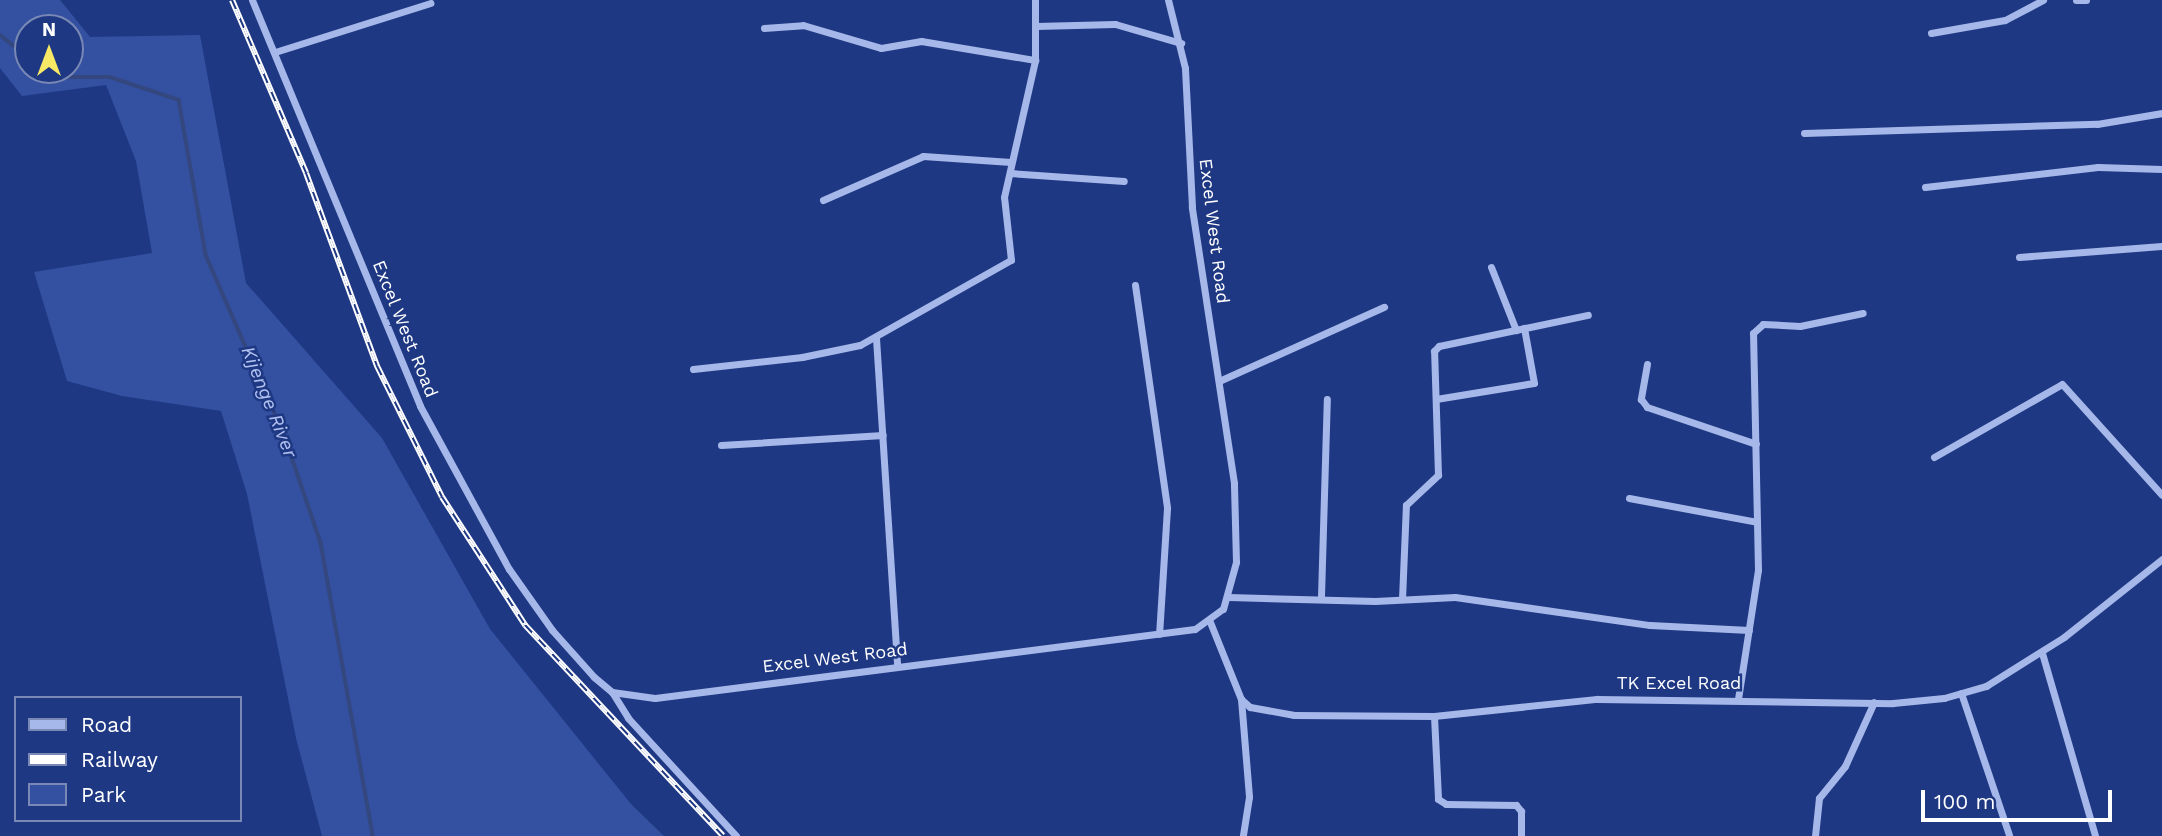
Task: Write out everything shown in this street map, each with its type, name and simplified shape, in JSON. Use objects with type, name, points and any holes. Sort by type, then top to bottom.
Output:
[{"type":"street","name":"Excel West Road","points":[[252,0],[420,406],[509,569],[552,630],[612,692],[655,698],[1159,634],[1210,622],[1229,597],[1236,562],[1237,515],[1190,197],[1187,89],[1181,43],[1167,0]]},
{"type":"street","points":[[692,369],[809,356],[876,338],[1011,260],[1003,205],[1034,60],[1035,0]]},
{"type":"street","points":[[1931,33],[2005,20],[2043,0]]},
{"type":"street","points":[[2076,0],[2086,0]]},
{"type":"street","points":[[275,51],[430,3]]},
{"type":"street","points":[[1036,26],[1115,24],[1181,43]]},
{"type":"street","points":[[764,28],[803,25],[881,48],[915,41],[1034,60]]},
{"type":"street","points":[[1804,134],[2097,124],[2162,113]]},
{"type":"street","points":[[823,200],[923,156],[1011,162]]},
{"type":"street","points":[[1925,187],[2098,167],[2162,169]]},
{"type":"street","points":[[1010,173],[1124,181]]},
{"type":"street","points":[[2019,257],[2162,246]]},
{"type":"street","points":[[1436,399],[1534,383],[1520,329],[1491,267]]},
{"type":"street","points":[[1135,285],[1167,508],[1159,634]]},
{"type":"street","points":[[1219,381],[1384,307]]},
{"type":"street","points":[[1738,699],[1758,570],[1755,328],[1800,326],[1863,313]]},
{"type":"street","points":[[1402,599],[1406,505],[1438,475],[1433,355],[1439,346],[1588,315]]},
{"type":"street","points":[[876,338],[898,666]]},
{"type":"street","points":[[1647,364],[1641,399],[1647,407],[1756,444]]},
{"type":"street","points":[[1934,457],[2062,384],[2162,495]]},
{"type":"street","points":[[1321,596],[1327,399]]},
{"type":"street","points":[[721,445],[883,435]]},
{"type":"street","points":[[1629,498],[1757,523]]},
{"type":"street","name":"TK Excel Road","points":[[1241,699],[1251,707],[1294,715],[1433,716],[1597,699],[1874,702],[1962,693],[1986,685],[2042,653],[2162,559]]},
{"type":"street","points":[[1229,597],[1455,597],[1624,622],[1749,630]]},
{"type":"street","points":[[1210,622],[1241,699],[1249,797],[1243,836]]},
{"type":"street","points":[[2042,653],[2095,836]]},
{"type":"street","points":[[612,692],[628,718],[736,836]]},
{"type":"street","points":[[1962,693],[2009,835]]},
{"type":"street","points":[[1815,836],[1819,798],[1845,766],[1874,702]]},
{"type":"street","points":[[1433,716],[1441,803],[1516,806],[1521,810],[1521,836]]},
{"type":"green space","points":[[0,0],[60,0],[71,14],[14,14],[14,84],[84,84],[84,30],[90,37],[200,35],[246,283],[382,438],[490,629],[631,804],[664,836],[322,836],[296,738],[247,494],[221,411],[122,396],[67,381],[34,272],[152,253],[136,161],[106,85],[22,96],[0,68]]},
{"type":"waterway","name":"Kijenge River","points":[[0,35],[14,46]]},
{"type":"waterway","name":"Kijenge River","points":[[84,77],[110,77],[179,100],[206,255],[285,437],[321,543],[373,836]]},
{"type":"railway","points":[[232,0],[306,173],[377,366],[442,497],[525,625],[723,836]]}]
